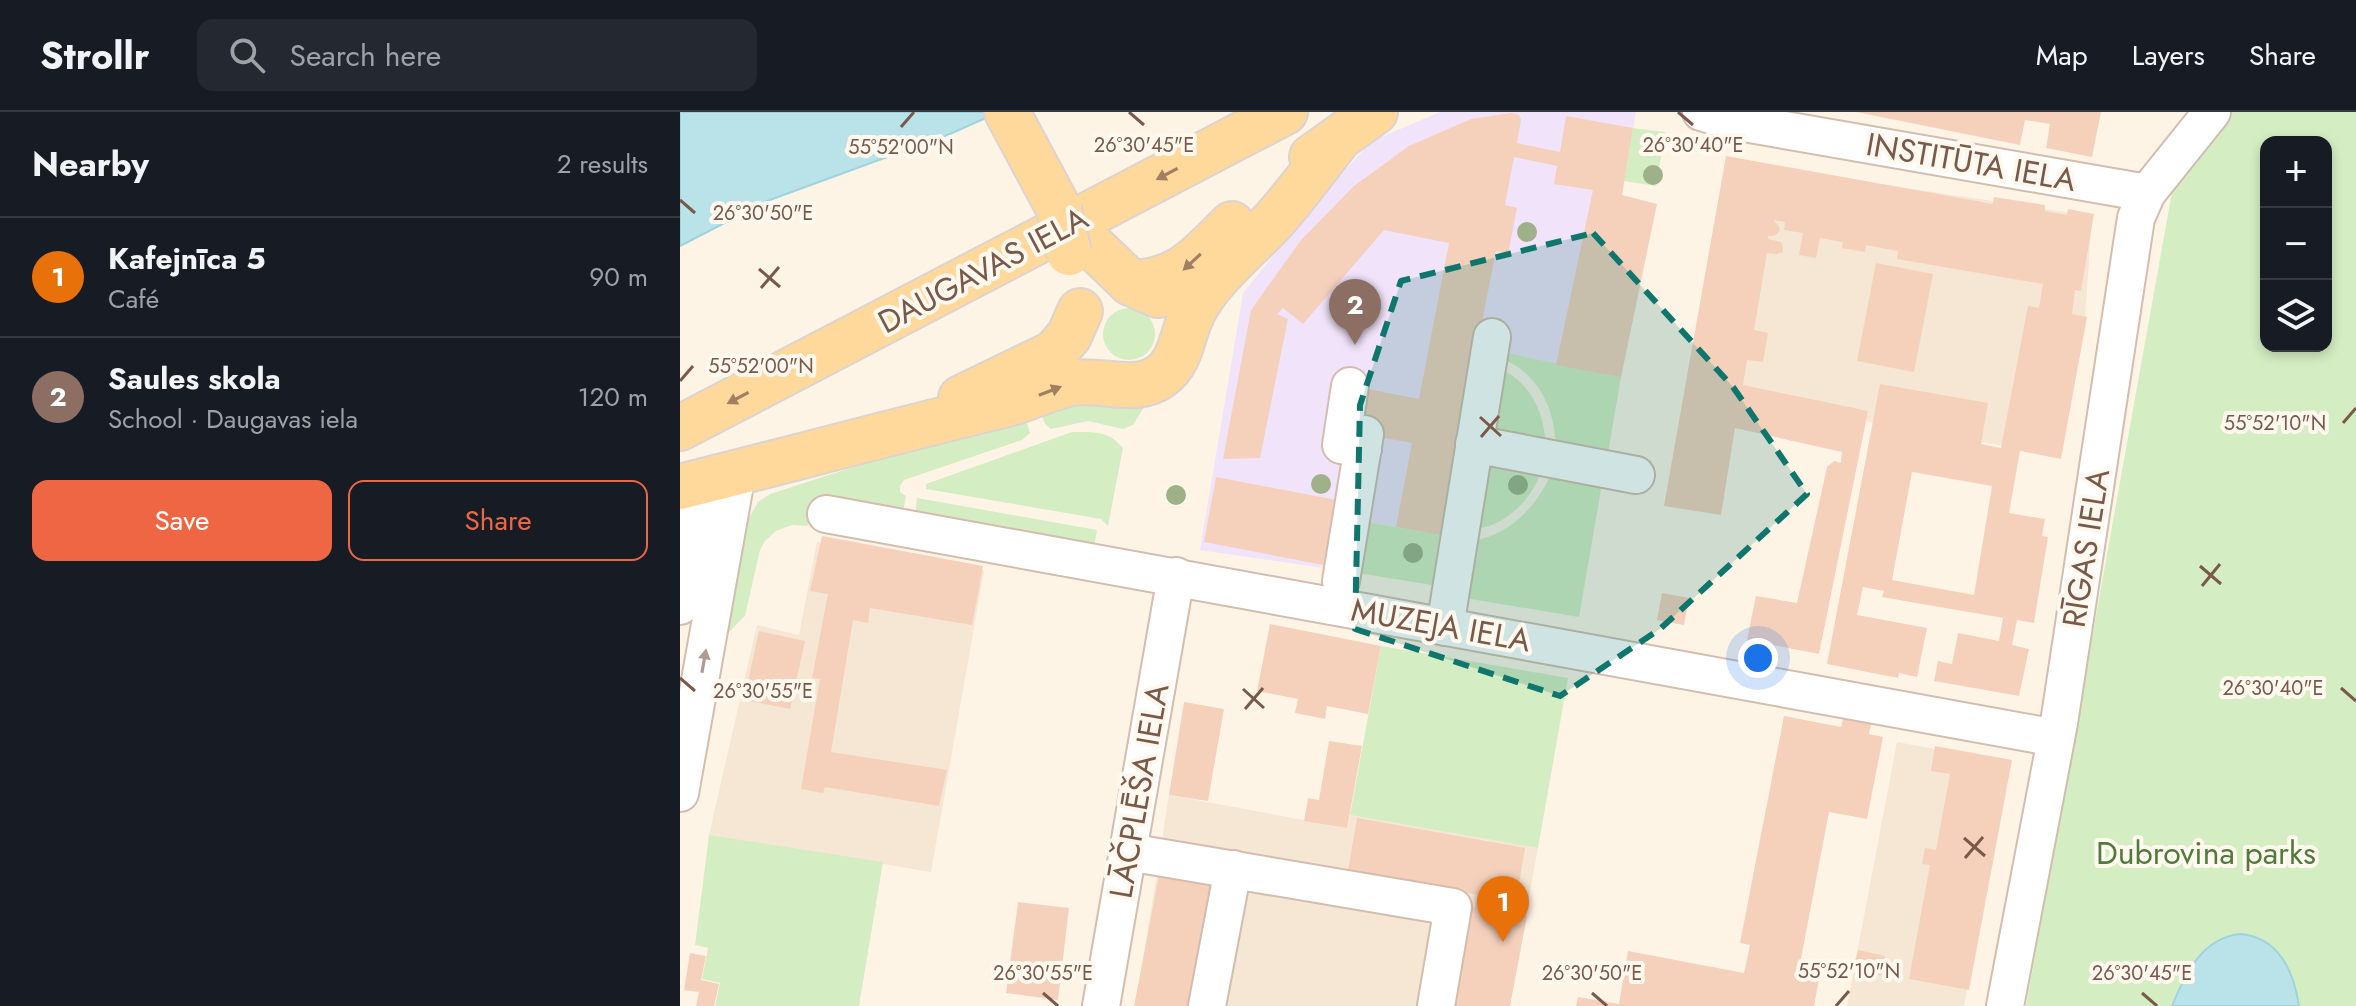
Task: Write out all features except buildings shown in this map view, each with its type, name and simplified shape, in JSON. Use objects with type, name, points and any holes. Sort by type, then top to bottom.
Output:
[{"type":"main road","name":"DAUGAVAS IELA","points":[[1007,112],[1079,248],[1080,349],[1086,360],[1105,379],[1120,385]]},
{"type":"main road","name":"DAUGAVAS IELA","points":[[680,428],[1285,112]]},
{"type":"main road","points":[[1131,283],[1153,282],[1182,272],[1280,178],[1375,112]]},
{"type":"main road","points":[[707,480],[893,431],[1028,400],[1070,383],[1120,385],[1147,383],[1160,377],[1172,366],[1203,294],[1276,218],[1337,141]]},
{"type":"main road","points":[[1079,248],[1131,283],[1157,294],[1168,304],[1178,323],[1181,342]]},
{"type":"main road","points":[[893,431],[1054,353],[1069,336],[1080,311]]},
{"type":"street","name":"INSTITŪTA IELA","points":[[1701,112],[1727,120],[2147,193]]},
{"type":"street","name":"RĪGAS IELA","points":[[2005,1006],[2056,738],[2136,218],[2147,193],[2212,112]]},
{"type":"street","points":[[1445,627],[1492,337]]},
{"type":"street","points":[[1341,581],[1364,442],[1341,445],[1350,386]]},
{"type":"street","points":[[1474,444],[1636,475]]},
{"type":"street","points":[[680,606],[707,480]]},
{"type":"street","points":[[680,793],[707,480]]},
{"type":"street","name":"MUZEJA IELA","points":[[826,514],[1042,567],[1176,576],[2056,738]]},
{"type":"street","name":"LĀČPLĒŠA IELA","points":[[1101,1006],[1176,576]]},
{"type":"street","points":[[1128,852],[1453,907],[1436,1006]]},
{"type":"street","points":[[1207,1006],[1233,869]]},
{"type":"highlighted area","points":[[1593,233],[1733,387],[1807,494],[1660,629],[1560,696],[1355,629],[1360,405],[1401,281]]},
{"type":"shaded area","points":[[1440,112],[1636,112],[1622,195],[1556,365],[1497,351],[1396,527],[1363,521],[1352,572],[1200,550],[1243,293],[1329,187],[1372,141]]},
{"type":"shaded area","points":[[1728,161],[2092,216],[2085,319],[2061,456],[1685,389]]},
{"type":"shaded area","points":[[817,542],[984,571],[931,872],[709,835],[757,625],[799,635]]},
{"type":"shaded area","points":[[1897,742],[2005,762],[1964,1006],[1847,1006]]},
{"type":"shaded area","points":[[1169,795],[1347,828],[1350,815],[1538,848],[1509,1006],[1136,1006]]},
{"type":"green space","name":"Dubrovina parks","points":[[2229,112],[2356,112],[2356,1006],[2026,1006],[2174,181]]},
{"type":"green space","points":[[1633,128],[1665,132],[1656,186],[1624,181]]},
{"type":"green space","points":[[1129,308],[1147,316],[1155,334],[1147,352],[1129,360],[1111,352],[1103,334],[1111,316]]},
{"type":"green space","points":[[1497,351],[1621,377],[1607,459],[1556,450],[1551,416],[1538,387]]},
{"type":"green space","points":[[1498,368],[1520,381],[1528,390],[1539,411],[1546,447],[1492,433]]},
{"type":"green space","points":[[1157,395],[1144,407],[1133,425],[1123,429],[1088,421],[1051,429],[1045,424],[1038,406]]},
{"type":"green space","points":[[1024,412],[1030,433],[1022,440],[904,480],[900,486],[900,492],[906,496],[903,512],[815,511],[807,526],[792,525],[776,531],[760,550],[745,616],[727,634],[747,521],[758,502],[770,494]]},
{"type":"green space","points":[[1072,432],[1106,435],[1123,448],[1108,526],[1101,519],[926,489],[926,484]]},
{"type":"green space","points":[[1484,463],[1542,467],[1532,490],[1516,510],[1495,524],[1471,529]]},
{"type":"green space","points":[[1553,469],[1603,478],[1579,617],[1459,597],[1469,541],[1497,533],[1521,517],[1540,495]]},
{"type":"green space","points":[[917,498],[1097,530],[1094,547],[915,515]]},
{"type":"green space","points":[[1362,521],[1440,535],[1432,585],[1352,572]]},
{"type":"green space","points":[[1381,646],[1568,678],[1538,848],[1350,815]]},
{"type":"green space","points":[[709,835],[883,862],[859,1006],[715,1006],[720,983],[702,979],[708,948],[695,945]]},
{"type":"water","points":[[680,112],[999,112],[950,134],[767,201],[680,246]]},
{"type":"water","points":[[2240,934],[2265,942],[2282,958],[2293,981],[2299,1006],[2172,1006],[2189,970],[2205,950],[2215,942]]},
{"type":"place","name":"Saules skola","points":[[1355,345]]},
{"type":"place","name":"Kafejnīca 5","points":[[1503,942]]}]
